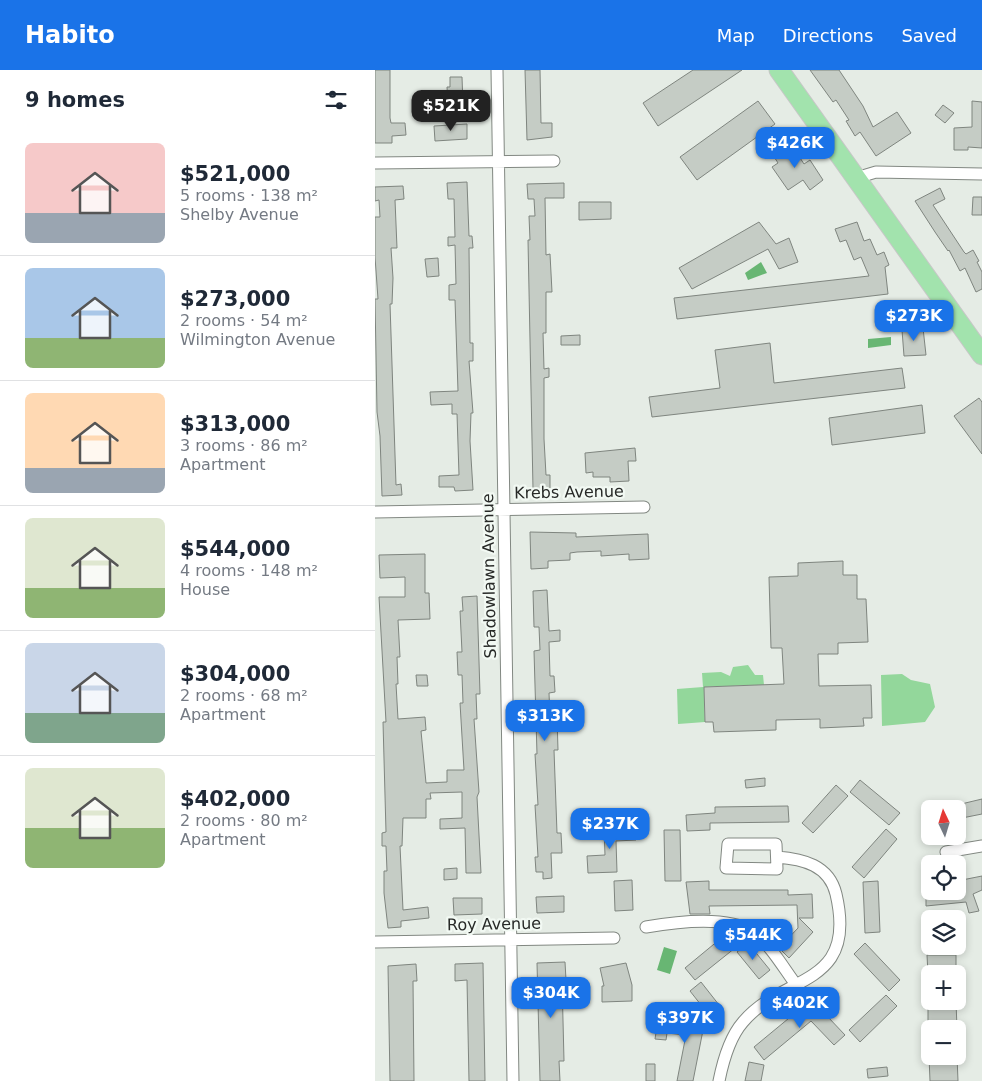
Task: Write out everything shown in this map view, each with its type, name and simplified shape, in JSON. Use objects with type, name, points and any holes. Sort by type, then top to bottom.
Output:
[{"type":"main road","points":[[779,70],[982,355]]},
{"type":"street","name":"Shadowlawn Avenue","points":[[497,70],[513,1081]]},
{"type":"street","points":[[375,163],[554,161]]},
{"type":"street","points":[[856,178],[877,172],[982,174]]},
{"type":"street","name":"Krebs Avenue","points":[[375,512],[645,507]]},
{"type":"street","points":[[727,844],[777,844],[777,857],[777,869],[726,868],[727,844]]},
{"type":"street","points":[[946,852],[982,846]]},
{"type":"street","points":[[719,1081],[730,1043],[741,1024],[758,1008],[797,986],[823,968],[835,949],[839,923],[837,903],[835,891],[825,872],[804,860],[777,857]]},
{"type":"street","points":[[646,927],[705,922],[740,926],[762,940],[797,986]]},
{"type":"street","name":"Roy Avenue","points":[[375,942],[614,938]]},
{"type":"shaded area","points":[[761,262],[767,273],[748,280],[745,273]]},
{"type":"shaded area","points":[[891,337],[891,345],[868,348],[868,339]]},
{"type":"shaded area","points":[[748,665],[755,675],[763,675],[764,685],[704,687],[705,722],[678,724],[677,689],[703,687],[702,673],[721,672],[730,676],[733,667]]},
{"type":"shaded area","points":[[902,674],[911,680],[930,684],[935,707],[925,722],[882,726],[881,675]]},
{"type":"shaded area","points":[[664,947],[677,951],[670,974],[657,970]]},
{"type":"building","points":[[375,70],[390,70],[391,123],[405,123],[406,135],[392,136],[392,143],[375,143]]},
{"type":"building","points":[[525,70],[540,70],[541,123],[552,123],[552,137],[527,140]]},
{"type":"building","points":[[693,70],[742,70],[658,126],[643,103]]},
{"type":"building","points":[[810,70],[839,70],[863,106],[873,127],[897,112],[911,133],[876,156],[860,132],[855,136],[846,121],[849,120],[836,100],[833,102]]},
{"type":"building","points":[[450,77],[462,77],[463,105],[448,105],[447,87],[450,87]]},
{"type":"building","points":[[758,101],[775,124],[697,180],[680,157]]},
{"type":"building","points":[[972,101],[982,102],[982,148],[968,147],[968,150],[954,150],[954,128],[972,127]]},
{"type":"building","points":[[943,105],[954,113],[945,123],[935,115]]},
{"type":"building","points":[[467,124],[467,139],[435,141],[434,126]]},
{"type":"building","points":[[791,144],[804,164],[810,160],[823,180],[810,190],[803,180],[788,190],[772,167],[778,163],[773,155]]},
{"type":"building","points":[[467,182],[469,236],[472,236],[473,248],[469,248],[470,343],[473,343],[473,361],[469,361],[473,413],[471,413],[470,441],[473,490],[455,491],[454,487],[439,487],[439,476],[459,475],[457,414],[452,414],[452,404],[431,405],[430,392],[458,391],[455,300],[449,300],[449,285],[456,284],[455,245],[448,246],[448,237],[455,237],[454,199],[448,199],[447,183]]},
{"type":"building","points":[[564,183],[564,198],[545,198],[546,255],[550,254],[552,292],[546,292],[546,333],[543,333],[544,369],[549,368],[549,377],[544,378],[544,439],[546,475],[550,475],[550,488],[533,489],[528,240],[530,240],[529,216],[535,216],[534,199],[528,199],[527,184]]},
{"type":"building","points":[[403,186],[404,199],[395,200],[397,248],[391,248],[393,278],[392,304],[390,304],[396,485],[401,484],[402,495],[382,496],[380,436],[377,412],[375,299],[378,299],[375,217],[380,217],[379,200],[375,201],[375,187]]},
{"type":"building","points":[[940,188],[945,199],[933,205],[964,252],[966,254],[973,250],[979,261],[977,262],[982,272],[982,289],[976,292],[965,268],[960,271],[949,250],[915,201]]},
{"type":"building","points":[[973,197],[982,197],[982,215],[972,215]]},
{"type":"building","points":[[579,202],[611,202],[611,219],[579,220]]},
{"type":"building","points":[[759,222],[776,244],[789,238],[798,262],[779,269],[768,249],[692,289],[679,268]]},
{"type":"building","points":[[857,222],[864,241],[870,239],[877,255],[884,252],[889,265],[885,267],[888,294],[677,319],[674,298],[869,276],[861,257],[854,260],[846,240],[840,242],[835,229]]},
{"type":"building","points":[[438,258],[439,276],[427,277],[425,259]]},
{"type":"building","points":[[923,328],[926,355],[904,356],[902,330]]},
{"type":"building","points":[[580,335],[580,345],[561,345],[561,336]]},
{"type":"building","points":[[770,343],[774,383],[902,368],[905,388],[652,417],[649,397],[720,388],[715,350]]},
{"type":"building","points":[[979,398],[982,402],[982,454],[954,416]]},
{"type":"building","points":[[922,405],[925,433],[832,445],[829,418]]},
{"type":"building","points":[[635,448],[636,461],[628,461],[629,481],[610,482],[610,477],[593,477],[593,472],[586,473],[585,453]]},
{"type":"building","points":[[530,532],[576,533],[576,537],[648,534],[649,559],[629,560],[629,554],[601,556],[601,551],[577,552],[570,553],[570,560],[548,561],[548,568],[531,569]]},
{"type":"building","points":[[425,554],[425,593],[429,593],[430,619],[398,620],[400,657],[397,657],[398,684],[396,684],[398,719],[425,717],[426,730],[421,731],[426,783],[447,782],[447,770],[464,770],[460,703],[463,703],[462,675],[458,675],[457,652],[462,652],[460,611],[463,611],[462,597],[477,596],[480,694],[476,694],[477,719],[474,719],[479,792],[477,797],[481,873],[466,873],[465,828],[440,829],[440,819],[462,818],[462,792],[430,793],[431,799],[426,799],[426,818],[403,818],[402,846],[400,846],[403,910],[428,907],[429,918],[401,921],[401,927],[388,928],[384,893],[384,871],[387,871],[386,846],[382,846],[382,833],[386,832],[383,722],[386,722],[379,597],[405,597],[405,577],[380,578],[379,555]]},
{"type":"building","points":[[843,561],[843,575],[857,575],[857,599],[866,599],[868,642],[838,643],[838,654],[818,654],[819,686],[871,685],[872,718],[863,718],[864,726],[820,728],[820,719],[776,720],[776,730],[714,732],[713,722],[705,722],[704,687],[784,684],[782,648],[771,648],[769,577],[798,576],[798,563]]},
{"type":"building","points":[[547,590],[549,631],[560,630],[560,641],[549,642],[550,676],[554,676],[555,692],[549,693],[550,718],[557,717],[558,750],[554,750],[557,833],[561,833],[562,853],[551,853],[552,878],[543,879],[543,872],[536,872],[535,857],[538,857],[535,805],[538,805],[535,754],[537,754],[534,651],[540,650],[539,627],[534,627],[533,591]]},
{"type":"building","points":[[416,675],[427,675],[428,686],[417,686]]},
{"type":"building","points":[[765,778],[765,786],[746,788],[745,780]]},
{"type":"building","points":[[860,780],[900,813],[889,825],[850,792]]},
{"type":"building","points":[[836,785],[848,796],[813,833],[802,823]]},
{"type":"building","points":[[982,799],[982,814],[966,817],[966,803]]},
{"type":"building","points":[[788,806],[789,822],[710,823],[710,830],[687,831],[686,815],[715,813],[715,807]]},
{"type":"building","points":[[636,827],[636,840],[616,841],[617,872],[588,873],[587,856],[605,855],[604,829]]},
{"type":"building","points":[[886,829],[897,839],[864,878],[852,867]]},
{"type":"building","points":[[664,830],[680,830],[681,881],[665,881]]},
{"type":"building","points":[[457,868],[457,879],[444,880],[444,869]]},
{"type":"building","points":[[982,876],[982,890],[973,894],[979,911],[969,913],[966,902],[926,906],[926,900],[966,900],[966,879]]},
{"type":"building","points":[[632,880],[633,910],[615,911],[614,881]]},
{"type":"building","points":[[709,881],[709,890],[788,890],[788,895],[812,894],[813,918],[799,918],[813,932],[789,958],[779,948],[798,928],[797,905],[709,906],[710,914],[690,914],[686,882]]},
{"type":"building","points":[[878,881],[880,932],[865,933],[863,882]]},
{"type":"building","points":[[564,896],[564,912],[537,913],[536,897]]},
{"type":"building","points":[[453,898],[482,898],[482,914],[454,915]]},
{"type":"building","points":[[725,935],[735,948],[695,980],[685,968]]},
{"type":"building","points":[[748,943],[770,970],[759,979],[737,952]]},
{"type":"building","points":[[865,943],[900,980],[889,991],[854,954]]},
{"type":"building","points":[[927,955],[956,955],[956,965],[928,965]]},
{"type":"building","points":[[565,962],[566,980],[562,980],[564,1061],[559,1061],[560,1081],[540,1081],[537,963]]},
{"type":"building","points":[[483,963],[485,1081],[469,1081],[467,980],[455,981],[455,964]]},
{"type":"building","points":[[626,963],[632,985],[632,1001],[602,1002],[602,986],[604,986],[600,968]]},
{"type":"building","points":[[416,964],[417,981],[413,981],[414,1081],[390,1081],[388,966]]},
{"type":"building","points":[[701,982],[723,1010],[712,1019],[690,991]]},
{"type":"building","points":[[886,995],[897,1006],[860,1042],[849,1030]]},
{"type":"building","points":[[810,998],[845,1035],[834,1045],[811,1021],[764,1060],[754,1047],[800,1009]]},
{"type":"building","points":[[928,1010],[956,1010],[957,1020],[928,1020]]},
{"type":"building","points":[[689,1017],[705,1020],[693,1081],[677,1081],[686,1035],[667,1033],[666,1040],[655,1039],[658,1020],[688,1024]]},
{"type":"building","points":[[749,1062],[764,1065],[761,1081],[745,1081]]},
{"type":"building","points":[[646,1064],[655,1064],[655,1081],[646,1081]]},
{"type":"building","points":[[929,1065],[957,1065],[958,1081],[930,1081]]},
{"type":"building","points":[[887,1067],[888,1076],[868,1078],[867,1069]]}]
